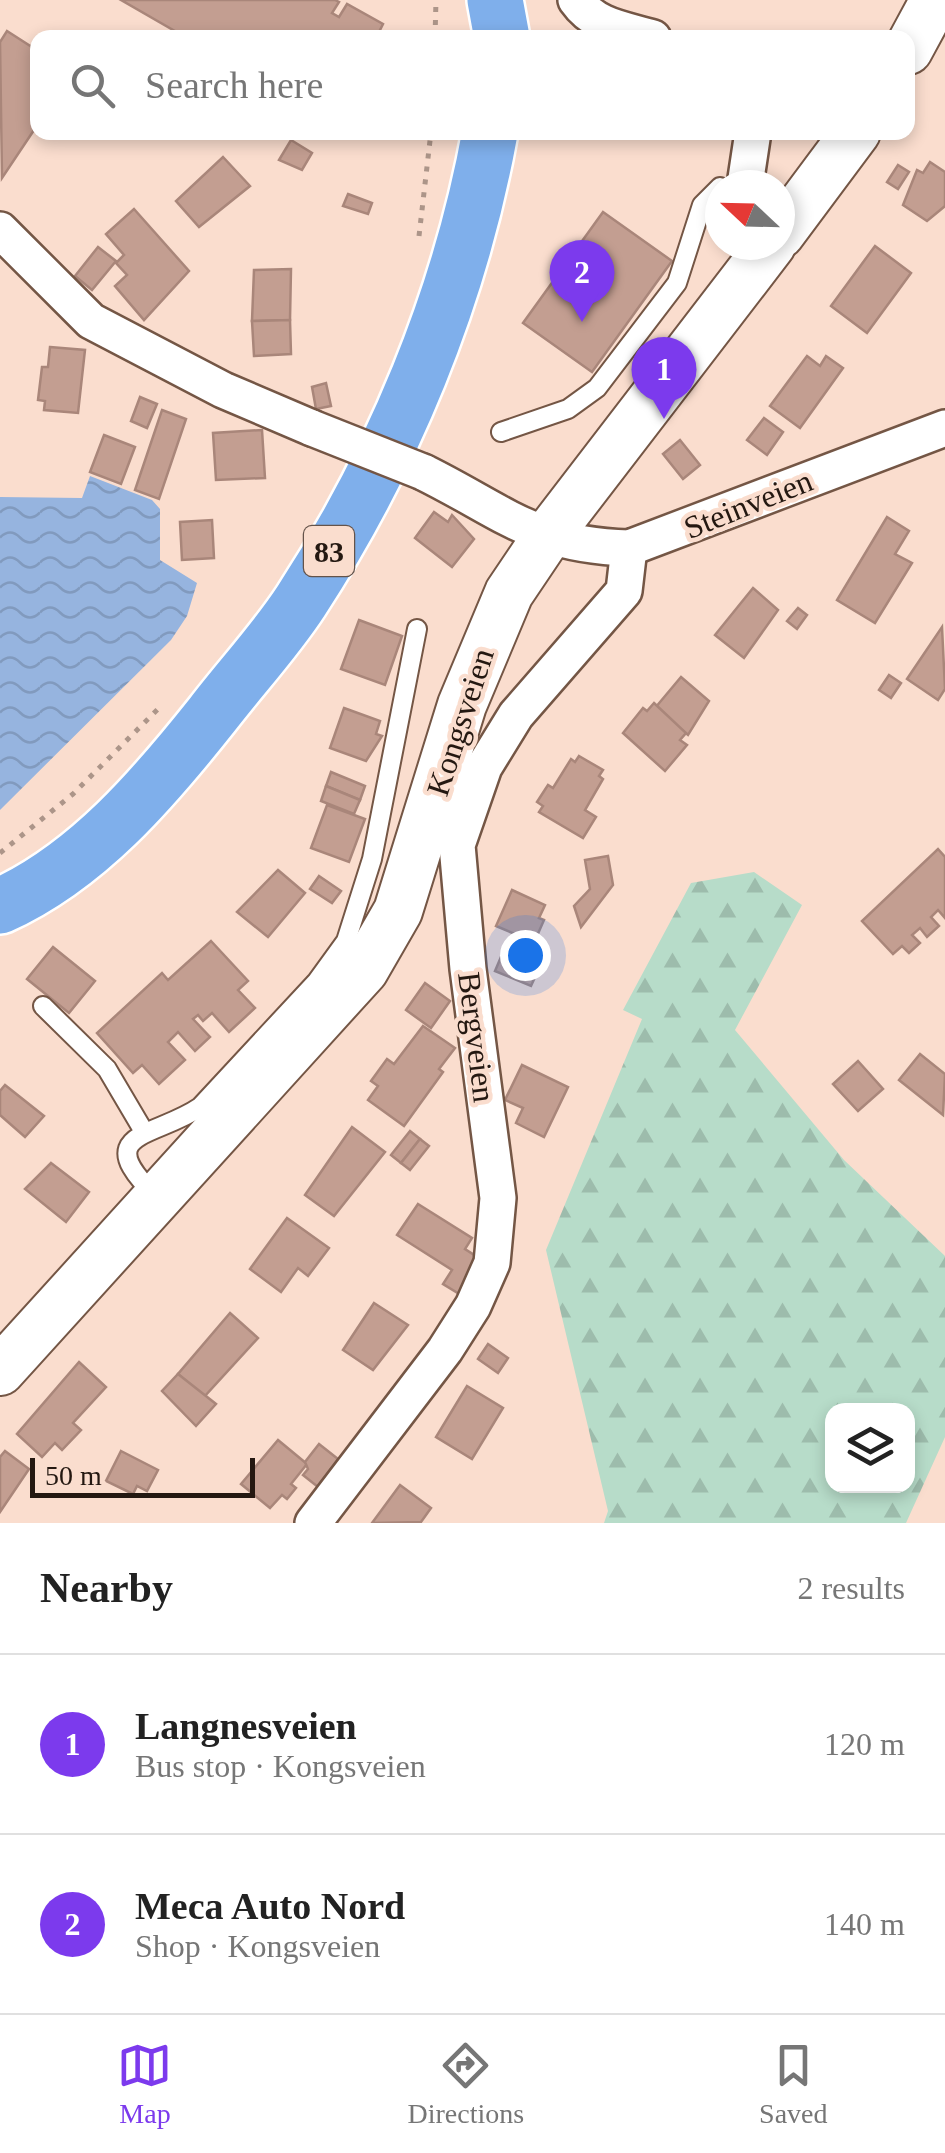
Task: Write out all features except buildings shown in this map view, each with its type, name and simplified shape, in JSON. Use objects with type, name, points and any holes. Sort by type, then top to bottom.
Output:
[{"type":"highway","points":[[496,0],[502,30]]},
{"type":"highway","points":[[504,30],[508,0]]},
{"type":"highway","name":"83","points":[[0,932],[12,883],[114,824],[177,759],[300,602],[412,398],[465,237],[488,140]]},
{"type":"main road","points":[[915,37],[935,0]]},
{"type":"main road","name":"Kongsveien","points":[[795,211],[850,140]]},
{"type":"main road","name":"Kongsveien","points":[[0,1372],[337,1001],[381,944],[412,872],[482,651],[510,593],[546,538],[758,260]]},
{"type":"street","points":[[576,0],[585,13],[618,30]]},
{"type":"street","points":[[739,170],[750,140]]},
{"type":"street","name":"Steinveien","points":[[0,230],[92,321],[223,390],[423,472],[546,538],[590,547],[629,548],[945,428]]},
{"type":"street","name":"Bergveien","points":[[313,1523],[445,1350],[473,1306],[492,1263],[498,1198],[456,845],[484,768],[516,715],[624,591],[629,548]]},
{"type":"lane","points":[[501,432],[568,409],[597,388],[677,284],[705,203]]},
{"type":"lane","name":"Kongsveien","points":[[142,1130],[182,1120],[200,1108],[317,980],[346,941],[372,859],[417,629]]},
{"type":"lane","points":[[42,1006],[108,1069],[142,1130],[132,1139],[126,1157],[136,1177],[158,1197]]},
{"type":"path","points":[[435,30],[436,0]]},
{"type":"path","points":[[417,248],[430,140]]},
{"type":"path","points":[[12,883],[72,794],[170,696]]},
{"type":"green space","points":[[754,872],[802,905],[735,1030],[844,1160],[945,1256],[945,1437],[906,1523],[604,1523],[608,1511],[546,1250],[642,1019],[623,1010],[691,883]]},
{"type":"water","points":[[90,476],[152,500],[160,509],[160,560],[197,583],[187,616],[171,640],[0,810],[0,497],[82,498]]},
{"type":"place","name":"Meca Auto Nord","points":[[582,322]]},
{"type":"place","name":"Langnesveien","points":[[664,419]]}]
